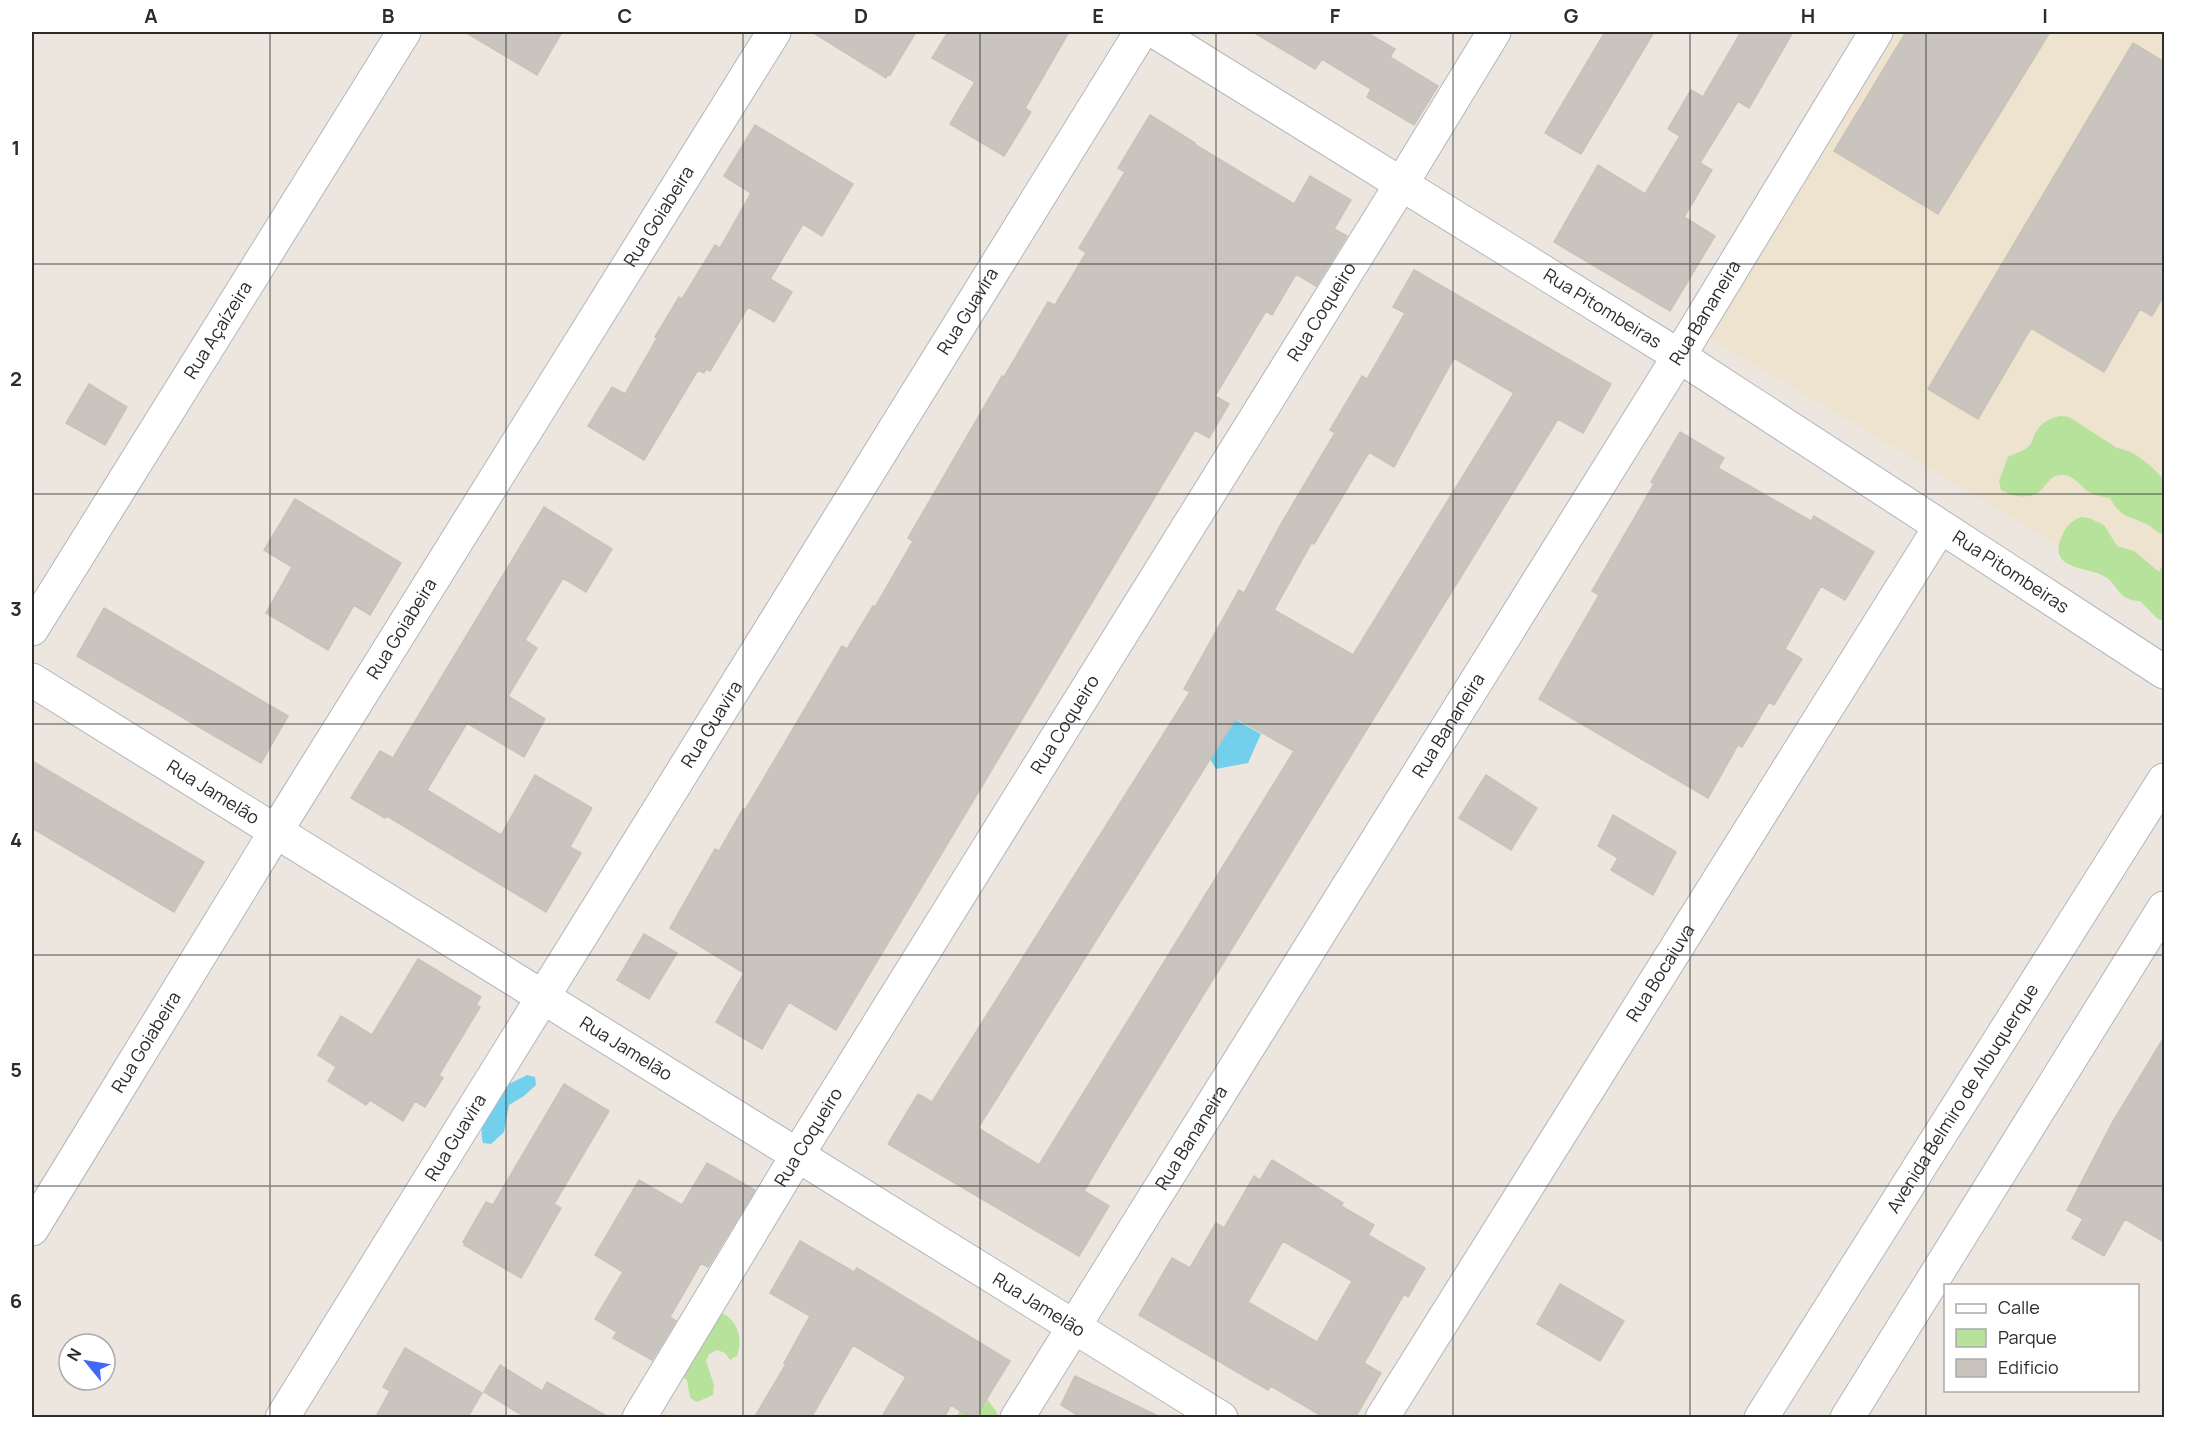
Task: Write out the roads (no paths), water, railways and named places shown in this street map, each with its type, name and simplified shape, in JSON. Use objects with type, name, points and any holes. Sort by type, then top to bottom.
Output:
[{"type":"street","name":"Rua Açaízeira","points":[[32,629],[404,32]]},
{"type":"street","name":"Rua Goiabeira","points":[[32,1229],[276,831],[774,32]]},
{"type":"street","name":"Rua Guavira","points":[[282,1418],[1141,32]]},
{"type":"street","name":"Rua Pitombeiras","points":[[1156,32],[1679,356],[2164,672]]},
{"type":"street","name":"Rua Coqueiro","points":[[639,1418],[798,1154],[1494,32]]},
{"type":"street","name":"Rua Bananeira","points":[[1017,1418],[1679,356],[1876,32]]},
{"type":"street","name":"Rua Bocaiuva","points":[[1382,1418],[1940,527]]},
{"type":"street","name":"Rua Jamelão","points":[[32,680],[1221,1418]]},
{"type":"street","name":"Avenida Belmiro de Albuquerque","points":[[1761,1418],[2164,780]]},
{"type":"street","points":[[1847,1418],[2164,909]]},
{"type":"water","points":[[1231,717],[1261,734],[1248,763],[1216,769],[1199,740]]},
{"type":"water","points":[[527,1075],[535,1077],[536,1085],[509,1105],[504,1132],[491,1144],[483,1143],[482,1127],[493,1102],[508,1080],[511,1083]]}]
